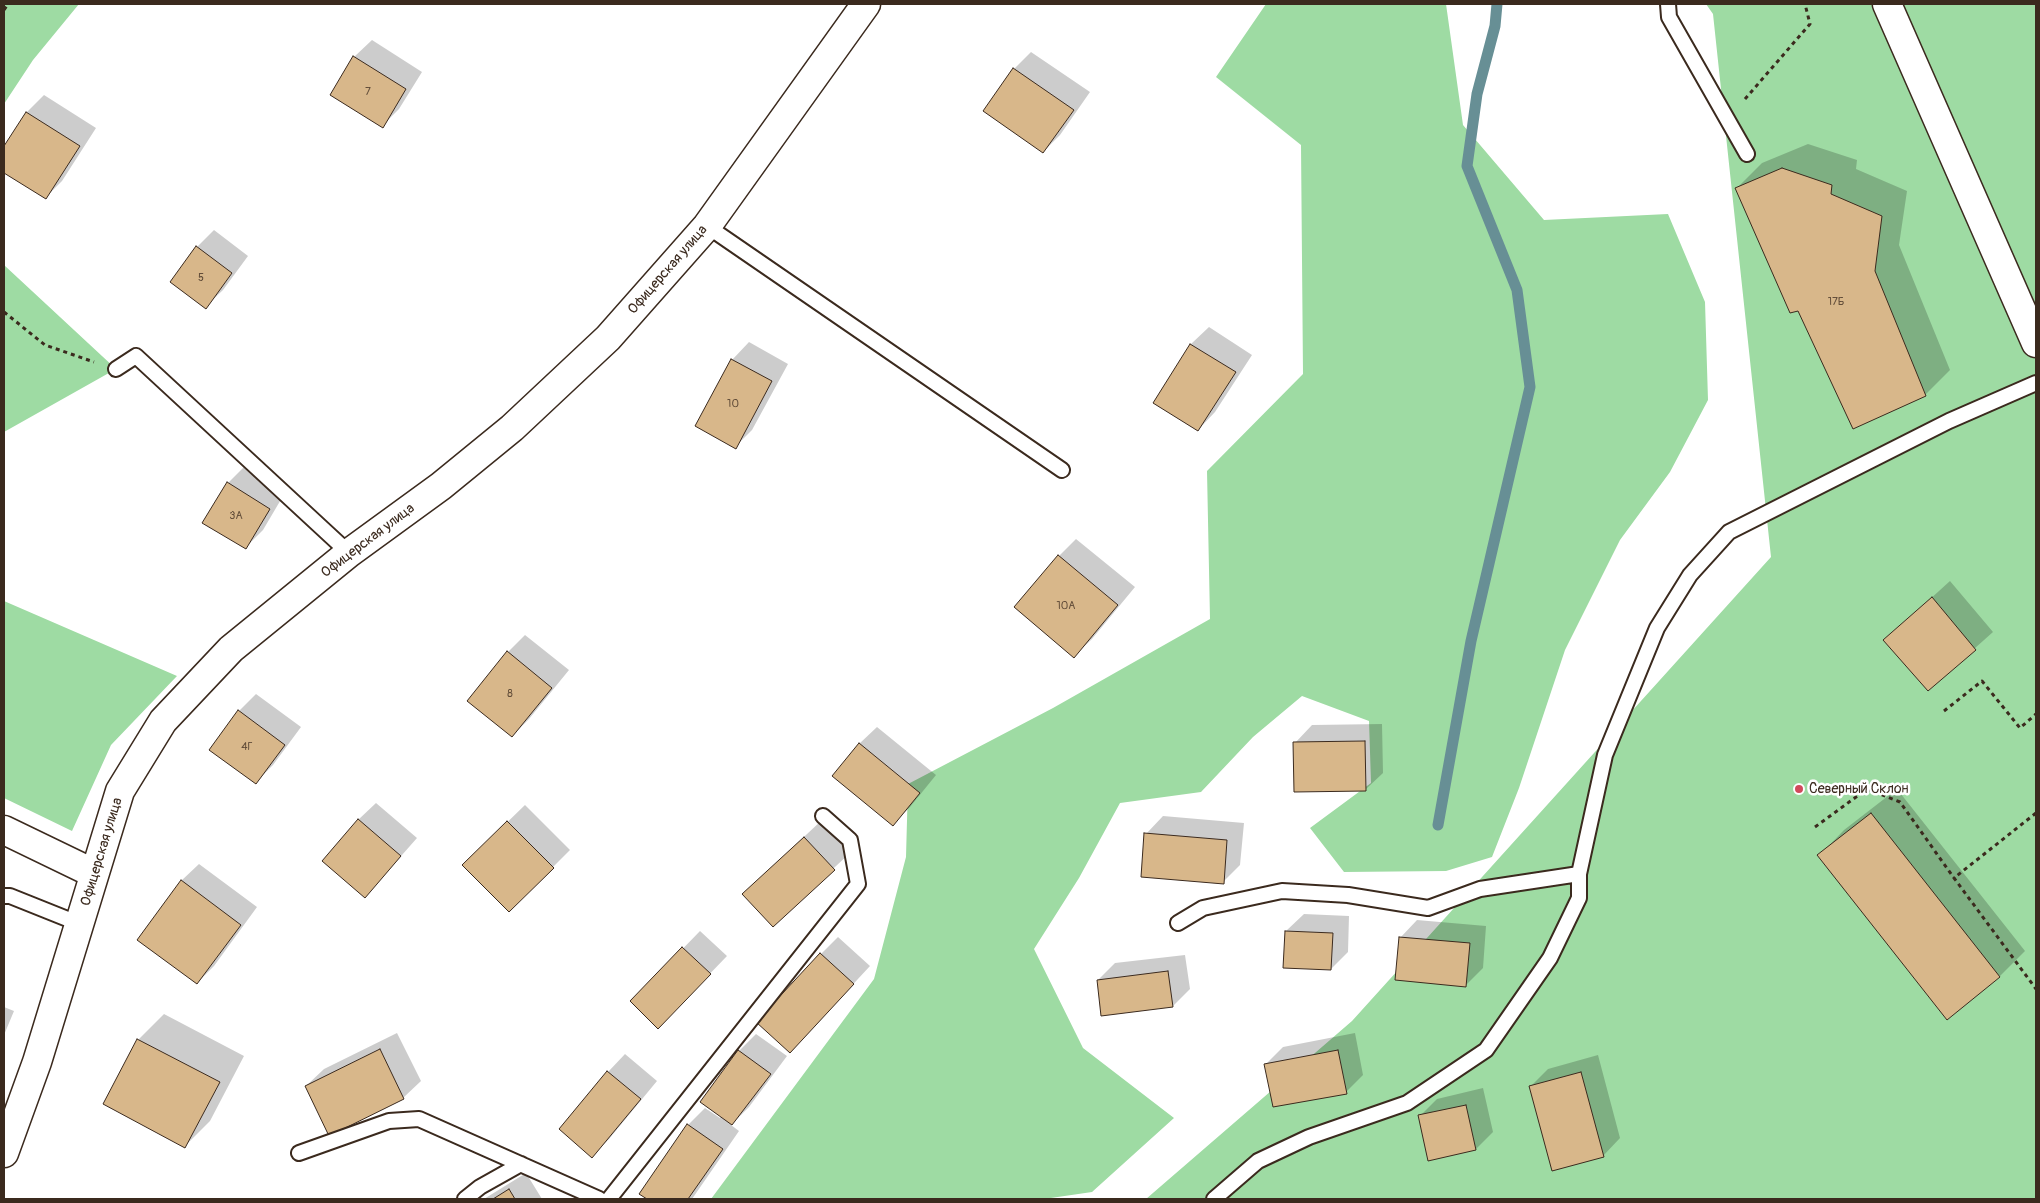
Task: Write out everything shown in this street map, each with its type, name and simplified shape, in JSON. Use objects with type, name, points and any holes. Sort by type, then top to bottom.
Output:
[{"type":"street","name":"Офицерская улица","points":[[4,1153],[37,1062],[120,791],[163,720],[231,649],[349,553],[441,486],[512,428],[608,338],[707,226],[866,4]]},
{"type":"street","points":[[1887,4],[2036,343]]},
{"type":"street","points":[[4,830],[94,873]]},
{"type":"lane","points":[[1668,4],[1669,17],[1747,154]]},
{"type":"lane","points":[[707,226],[1062,470]]},
{"type":"lane","points":[[116,369],[136,356],[349,553]]},
{"type":"lane","points":[[1214,1199],[1258,1161],[1308,1137],[1406,1103],[1486,1050],[1550,958],[1579,898],[1579,874],[1605,755],[1657,628],[1690,575],[1729,532],[1949,420],[2036,383]]},
{"type":"lane","points":[[609,1199],[858,884],[850,840],[823,816]]},
{"type":"lane","points":[[1178,923],[1203,908],[1282,891],[1348,896],[1428,908],[1480,889],[1579,874]]},
{"type":"lane","points":[[4,896],[10,896],[80,924]]},
{"type":"lane","points":[[299,1153],[389,1121],[418,1119],[599,1199]]},
{"type":"lane","points":[[465,1199],[480,1187],[521,1164]]},
{"type":"path","points":[[4,10],[8,4]]},
{"type":"path","points":[[1727,119],[1810,24],[1805,4]]},
{"type":"path","points":[[4,312],[45,345],[116,369]]},
{"type":"path","points":[[1944,711],[1982,681],[2020,728],[2036,714]]},
{"type":"path","points":[[1815,827],[1867,789],[1900,802],[2036,989]]},
{"type":"path","points":[[1954,878],[2036,813]]},
{"type":"green space","points":[[4,4],[79,4],[33,60],[4,104]]},
{"type":"green space","points":[[1266,4],[1446,4],[1463,125],[1544,220],[1668,214],[1705,302],[1708,400],[1670,472],[1620,540],[1565,650],[1519,788],[1492,857],[1446,871],[1344,872],[1310,828],[1371,783],[1369,721],[1302,696],[1253,737],[1201,792],[1120,803],[1079,878],[1034,949],[1083,1048],[1174,1118],[1092,1192],[1044,1199],[711,1199],[874,979],[906,857],[908,784],[1053,708],[1210,619],[1207,471],[1303,374],[1301,145],[1216,77]]},
{"type":"green space","name":"Северный Склон","points":[[1706,4],[2036,4],[2036,1199],[1146,1199],[1352,1021],[1771,557],[1713,14]]},
{"type":"green space","points":[[4,265],[116,369],[4,432]]},
{"type":"green space","points":[[4,601],[177,676],[111,745],[72,831],[4,798]]},
{"type":"building","points":[[353,56],[406,89],[383,128],[330,95]]},
{"type":"building","points":[[1013,68],[1074,110],[1043,153],[983,111]]},
{"type":"building","points":[[26,112],[80,146],[46,199],[4,173],[4,146]]},
{"type":"building","points":[[1782,168],[1832,185],[1831,194],[1882,216],[1875,271],[1926,396],[1853,429],[1798,311],[1790,313],[1735,188]]},
{"type":"building","points":[[196,246],[232,273],[206,309],[170,282]]},
{"type":"building","points":[[1190,344],[1236,372],[1198,431],[1153,403]]},
{"type":"building","points":[[731,359],[772,381],[736,449],[695,426]]},
{"type":"building","points":[[227,482],[270,509],[246,549],[202,523]]},
{"type":"building","points":[[1058,555],[1118,605],[1074,658],[1014,607]]},
{"type":"building","points":[[1932,597],[1976,650],[1928,691],[1883,640]]},
{"type":"building","points":[[507,651],[552,688],[512,737],[467,701]]},
{"type":"building","points":[[238,710],[285,745],[256,784],[209,750]]},
{"type":"building","points":[[1365,741],[1366,791],[1294,792],[1293,742]]},
{"type":"building","points":[[859,743],[920,793],[893,826],[832,776]]},
{"type":"building","points":[[1871,813],[2000,977],[1947,1020],[1817,855]]},
{"type":"building","points":[[358,819],[401,856],[365,898],[322,861]]},
{"type":"building","points":[[507,821],[554,868],[509,912],[462,865]]},
{"type":"building","points":[[1144,833],[1227,840],[1224,884],[1141,877]]},
{"type":"building","points":[[804,837],[835,870],[773,927],[742,894]]},
{"type":"building","points":[[181,880],[241,925],[197,984],[137,940]]},
{"type":"building","points":[[1285,931],[1333,933],[1331,970],[1283,968]]},
{"type":"building","points":[[1399,937],[1470,943],[1466,987],[1395,980]]},
{"type":"building","points":[[682,947],[711,974],[658,1029],[630,1001]]},
{"type":"building","points":[[820,953],[854,984],[790,1053],[756,1022]]},
{"type":"building","points":[[1168,971],[1173,1007],[1101,1016],[1097,980]]},
{"type":"building","points":[[137,1039],[220,1082],[185,1148],[103,1104]]},
{"type":"building","points":[[380,1049],[404,1099],[329,1136],[305,1086]]},
{"type":"building","points":[[738,1050],[771,1074],[732,1125],[700,1102]]},
{"type":"building","points":[[1338,1050],[1347,1094],[1273,1107],[1264,1064]]},
{"type":"building","points":[[607,1071],[641,1099],[592,1158],[559,1129]]},
{"type":"building","points":[[1581,1072],[1604,1157],[1552,1171],[1529,1086]]},
{"type":"building","points":[[1466,1105],[1476,1150],[1428,1161],[1418,1115]]},
{"type":"building","points":[[687,1124],[723,1149],[688,1199],[647,1199],[639,1194]]},
{"type":"building","points":[[509,1189],[515,1199],[493,1199]]},
{"type":"waterway","points":[[1438,825],[1471,641],[1530,387],[1517,290],[1467,166],[1477,94],[1495,26],[1497,4]]},
{"type":"place","name":"Северный Склон","points":[[1799,789]]}]
